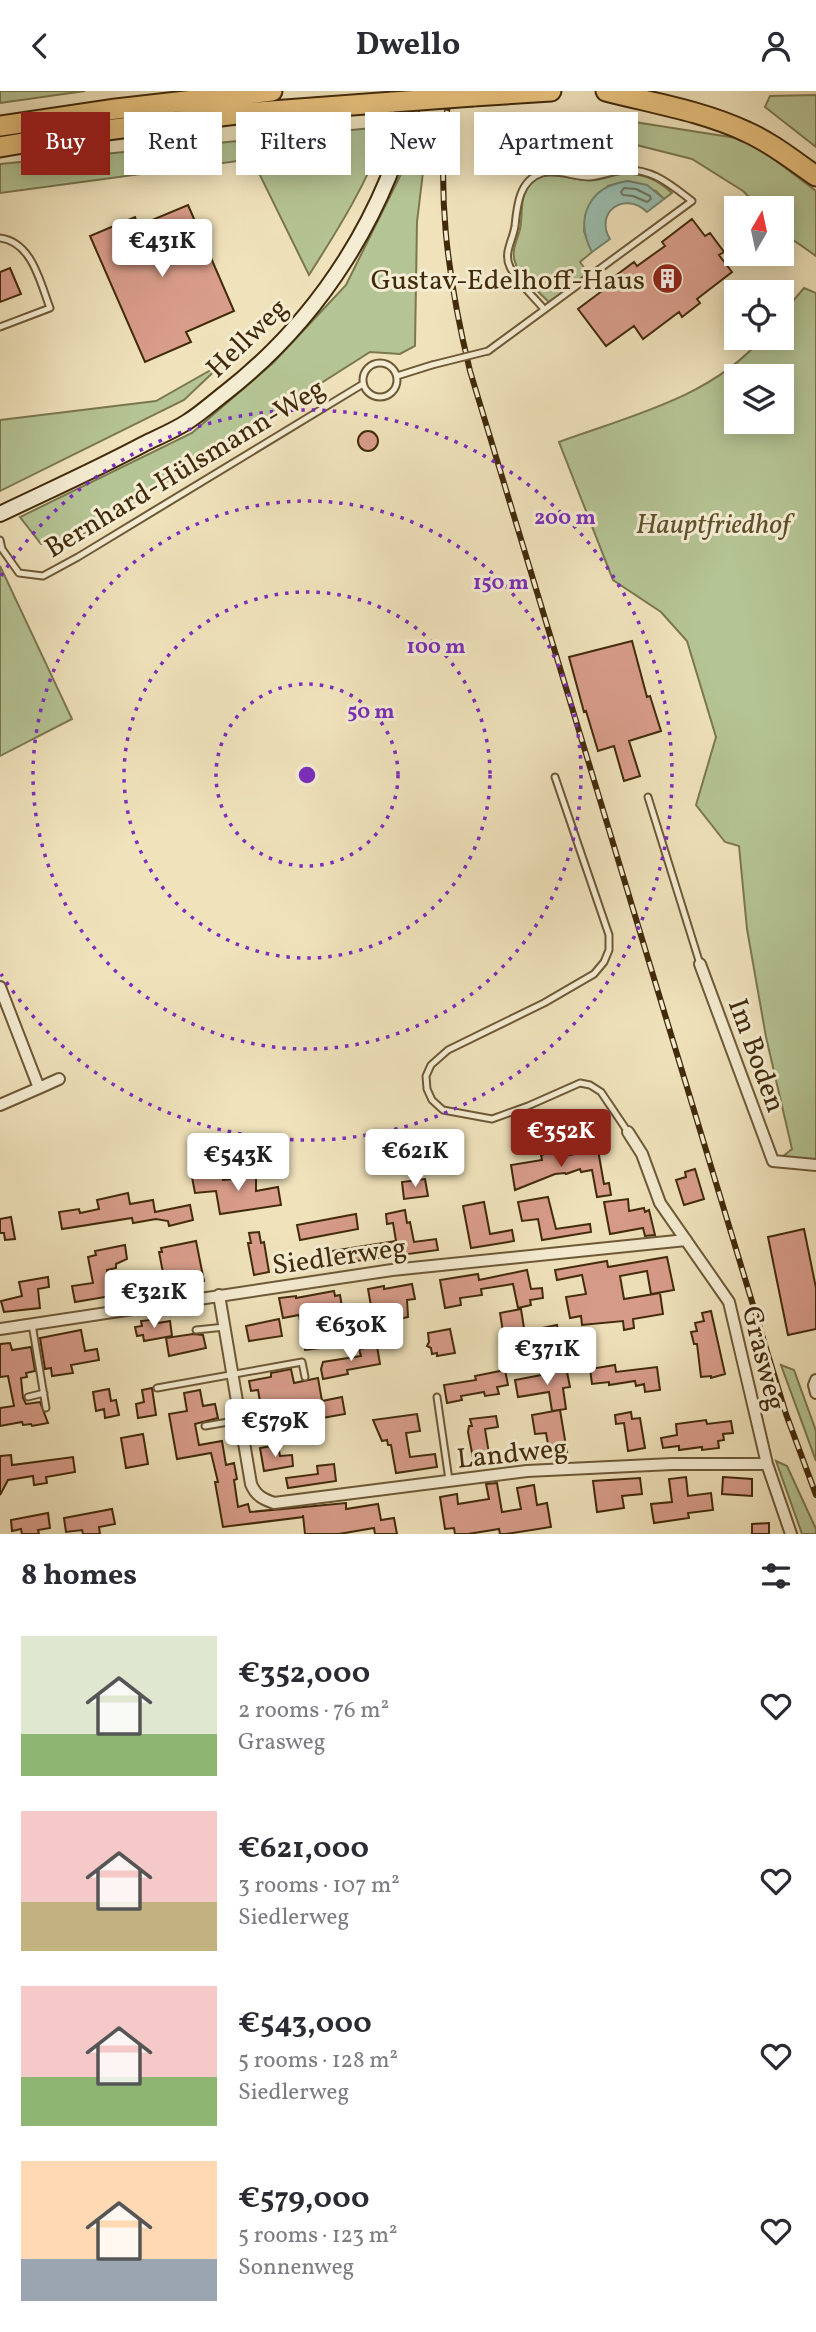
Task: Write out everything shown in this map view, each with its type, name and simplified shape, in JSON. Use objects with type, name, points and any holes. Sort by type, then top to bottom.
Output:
[{"type":"highway","points":[[0,126],[272,91]]},
{"type":"highway","points":[[0,147],[82,133],[245,113],[551,91]]},
{"type":"highway","points":[[606,91],[703,116],[748,132],[816,176]]},
{"type":"street","name":"Hellweg","points":[[0,514],[187,422],[285,340],[335,279],[365,228],[400,149],[415,91]]},
{"type":"street","name":"Im Boden","points":[[700,964],[773,1161],[816,1165]]},
{"type":"street","points":[[0,987],[39,1088]]},
{"type":"street","points":[[0,1105],[59,1079]]},
{"type":"street","name":"Grasweg","points":[[628,1132],[642,1154],[660,1203],[729,1302],[767,1464],[791,1534]]},
{"type":"street","name":"Siedlerweg","points":[[0,1329],[392,1270],[686,1240]]},
{"type":"street","points":[[219,1295],[241,1420]]},
{"type":"street","points":[[816,1380],[816,1393]]},
{"type":"street","name":"Landweg","points":[[241,1420],[251,1484],[255,1493],[274,1503],[527,1471],[672,1464],[767,1464]]},
{"type":"lane","points":[[397,376],[488,351],[692,201],[661,178],[637,171],[618,171],[590,177],[540,173],[531,180],[516,203],[515,227],[507,258],[511,269],[544,309]]},
{"type":"lane","points":[[0,238],[18,243],[31,260],[50,309],[0,327]]},
{"type":"lane","points":[[373,364],[389,365],[397,376],[396,388],[386,396],[376,397],[368,393],[363,384],[363,376],[373,364]]},
{"type":"lane","name":"Bernhard-Hülsmann-Weg","points":[[0,540],[2,549],[19,573],[43,576],[363,384]]},
{"type":"lane","points":[[555,778],[610,935],[609,950],[604,962],[594,974],[544,1003],[448,1050],[430,1065],[426,1076],[427,1089],[432,1100],[443,1109],[492,1119],[580,1083],[590,1084],[601,1092],[628,1132]]},
{"type":"lane","points":[[648,797],[700,964]]},
{"type":"lane","points":[[32,1324],[46,1408]]},
{"type":"lane","points":[[196,1331],[225,1327]]},
{"type":"lane","points":[[157,1388],[302,1362],[305,1377]]},
{"type":"lane","points":[[28,1397],[44,1393]]},
{"type":"lane","points":[[437,1397],[449,1481]]},
{"type":"lane","points":[[205,1426],[241,1420]]},
{"type":"green space","points":[[0,91],[85,91],[0,103]]},
{"type":"green space","points":[[816,95],[816,147],[765,107],[770,96]]},
{"type":"green space","points":[[638,123],[749,140],[816,191],[816,256],[794,240],[794,196],[748,196],[692,159],[638,145]]},
{"type":"green space","points":[[365,129],[367,175],[309,275],[260,175],[351,175],[351,130]]},
{"type":"green space","points":[[236,141],[236,161],[222,163],[222,142]]},
{"type":"green space","points":[[124,152],[124,175],[133,175],[0,193],[0,164],[21,162],[21,175],[110,175],[110,153]]},
{"type":"green space","points":[[401,175],[423,175],[417,222],[415,346],[400,354],[370,352],[70,543],[41,544],[20,517],[192,433],[273,363],[346,285]]},
{"type":"green space","points":[[546,175],[590,180],[616,175],[640,175],[672,193],[664,199],[656,191],[628,181],[608,186],[586,213],[584,231],[592,252],[580,262],[588,273],[549,302],[522,274],[514,260],[526,190],[536,179]]},
{"type":"green space","name":"Hauptfriedhof","points":[[804,288],[816,293],[816,1168],[772,1165],[792,1149],[766,1037],[747,929],[739,846],[725,842],[696,805],[716,737],[687,641],[661,612],[613,580],[559,442],[668,402],[695,390],[724,371],[724,434],[794,434],[794,364],[734,364],[750,350],[794,350],[794,300]]},
{"type":"green space","points":[[223,363],[184,400],[0,491],[0,420],[156,401]]},
{"type":"green space","points":[[0,566],[72,719],[0,756]]},
{"type":"green space","points":[[781,1365],[794,1370],[816,1431],[816,1461]]},
{"type":"green space","points":[[776,1461],[787,1466],[816,1534],[802,1534]]},
{"type":"water","points":[[628,181],[647,185],[664,199],[647,212],[629,203],[614,207],[606,221],[610,239],[592,252],[585,227],[589,206],[603,189]]},
{"type":"building","points":[[188,205],[234,311],[186,332],[191,342],[145,362],[90,236],[135,217],[138,226]]},
{"type":"building","points":[[692,219],[705,236],[710,233],[724,252],[719,255],[724,266],[732,272],[697,299],[700,303],[682,317],[679,312],[643,339],[634,326],[606,346],[578,309],[606,288],[603,285],[634,262],[637,266],[665,246],[662,242]]},
{"type":"building","points":[[10,268],[21,294],[0,302],[0,272]]},
{"type":"building","points":[[368,431],[375,434],[378,441],[375,448],[368,451],[361,448],[358,441],[361,434]]},
{"type":"building","points":[[632,641],[647,697],[650,696],[661,731],[629,741],[640,776],[624,781],[614,746],[598,751],[569,657]]},
{"type":"building","points":[[598,1150],[604,1184],[609,1183],[611,1195],[597,1197],[592,1170],[581,1172],[580,1169],[566,1174],[555,1174],[515,1190],[511,1165],[542,1160],[541,1155],[551,1152],[562,1151],[563,1156]]},
{"type":"building","points":[[695,1169],[704,1199],[684,1205],[676,1180],[686,1177],[685,1172]]},
{"type":"building","points":[[245,1174],[256,1174],[256,1191],[278,1187],[281,1205],[220,1214],[216,1191],[195,1193],[192,1177],[222,1176],[223,1180],[245,1178]]},
{"type":"building","points":[[425,1179],[428,1196],[404,1199],[402,1182]]},
{"type":"building","points":[[128,1193],[130,1204],[153,1200],[155,1212],[190,1205],[193,1220],[169,1226],[168,1221],[156,1219],[133,1223],[132,1218],[62,1229],[59,1212],[79,1209],[80,1213],[99,1209],[97,1200]]},
{"type":"building","points":[[548,1197],[556,1229],[590,1224],[591,1232],[542,1240],[538,1219],[522,1221],[518,1202]]},
{"type":"building","points":[[628,1199],[629,1211],[644,1208],[645,1212],[649,1210],[655,1235],[645,1236],[643,1228],[610,1234],[604,1202]]},
{"type":"building","points":[[484,1202],[490,1234],[512,1230],[514,1241],[471,1248],[463,1206]]},
{"type":"building","points":[[405,1210],[414,1242],[436,1239],[438,1250],[327,1265],[325,1252],[396,1241],[393,1223],[387,1224],[386,1214]]},
{"type":"building","points":[[356,1214],[358,1229],[300,1240],[297,1225]]},
{"type":"building","points":[[11,1217],[15,1239],[5,1240],[4,1233],[0,1233],[0,1219]]},
{"type":"building","points":[[804,1229],[816,1288],[816,1329],[788,1335],[768,1237]]},
{"type":"building","points":[[259,1232],[261,1243],[264,1242],[269,1272],[254,1275],[248,1243],[251,1243],[249,1233]]},
{"type":"building","points":[[196,1241],[204,1281],[166,1288],[159,1252],[162,1252],[161,1248]]},
{"type":"building","points":[[125,1245],[127,1259],[116,1264],[116,1268],[107,1270],[111,1296],[75,1302],[72,1286],[93,1283],[88,1257],[96,1255],[95,1251]]},
{"type":"building","points":[[667,1257],[674,1290],[651,1294],[647,1271],[620,1276],[624,1299],[660,1293],[663,1314],[633,1319],[634,1328],[624,1330],[623,1321],[582,1325],[581,1316],[570,1318],[566,1297],[586,1294],[582,1275],[557,1280],[555,1270],[607,1261],[608,1267]]},
{"type":"building","points":[[527,1270],[531,1289],[542,1288],[543,1298],[530,1300],[531,1305],[518,1308],[513,1284],[481,1289],[482,1295],[460,1298],[461,1305],[445,1308],[440,1280],[478,1274],[479,1280]]},
{"type":"building","points":[[48,1277],[49,1287],[38,1289],[40,1308],[4,1312],[1,1301],[22,1296],[19,1282]]},
{"type":"building","points":[[412,1284],[415,1299],[407,1300],[408,1317],[387,1322],[388,1332],[376,1334],[368,1289]]},
{"type":"building","points":[[334,1291],[335,1296],[340,1295],[342,1307],[315,1312],[321,1348],[305,1350],[299,1315],[283,1318],[279,1298],[296,1298]]},
{"type":"building","points":[[521,1309],[524,1328],[517,1329],[518,1335],[504,1338],[500,1313]]},
{"type":"building","points":[[711,1311],[725,1374],[711,1378],[701,1377],[697,1344],[694,1344],[691,1332],[697,1331],[695,1323],[704,1321],[702,1313]]},
{"type":"building","points":[[158,1319],[158,1323],[170,1321],[172,1336],[144,1341],[143,1335],[137,1336],[135,1327],[142,1326],[141,1321]]},
{"type":"building","points":[[279,1319],[282,1336],[249,1341],[246,1326]]},
{"type":"building","points":[[557,1325],[561,1349],[541,1352],[537,1329]]},
{"type":"building","points":[[450,1329],[455,1353],[437,1356],[437,1353],[432,1354],[431,1348],[427,1346],[428,1333]]},
{"type":"building","points":[[81,1330],[85,1351],[97,1349],[99,1360],[71,1365],[73,1373],[52,1376],[51,1368],[45,1369],[40,1338]]},
{"type":"building","points":[[203,1335],[206,1348],[169,1356],[166,1338]]},
{"type":"building","points":[[10,1343],[12,1350],[31,1347],[35,1371],[26,1373],[27,1377],[21,1378],[23,1398],[26,1404],[40,1402],[48,1423],[32,1426],[23,1425],[22,1422],[0,1426],[0,1408],[14,1406],[8,1376],[0,1377],[0,1344]]},
{"type":"building","points":[[377,1346],[380,1364],[347,1370],[348,1374],[323,1379],[323,1362],[361,1356],[359,1349]]},
{"type":"building","points":[[615,1365],[616,1372],[657,1367],[660,1390],[645,1392],[644,1384],[636,1386],[635,1381],[609,1385],[609,1382],[592,1384],[590,1369]]},
{"type":"building","points":[[566,1367],[570,1387],[563,1388],[566,1409],[552,1411],[549,1392],[518,1397],[515,1380],[552,1373],[552,1369]]},
{"type":"building","points":[[291,1369],[294,1383],[318,1378],[322,1401],[342,1397],[345,1414],[322,1418],[320,1404],[262,1413],[258,1390],[251,1391],[249,1381],[271,1377],[271,1373]]},
{"type":"building","points":[[505,1370],[508,1385],[497,1387],[499,1394],[485,1396],[484,1392],[461,1396],[462,1400],[447,1403],[444,1385],[476,1380],[475,1376]]},
{"type":"building","points":[[152,1388],[156,1415],[138,1418],[136,1404],[144,1402],[142,1390]]},
{"type":"building","points":[[109,1389],[111,1401],[116,1400],[119,1415],[105,1418],[104,1409],[96,1411],[93,1392]]},
{"type":"building","points":[[200,1390],[203,1406],[215,1404],[218,1418],[195,1424],[199,1445],[222,1441],[226,1465],[234,1463],[238,1507],[248,1504],[250,1512],[346,1503],[346,1509],[378,1504],[381,1520],[394,1518],[397,1534],[375,1534],[374,1528],[339,1534],[305,1534],[303,1515],[223,1527],[215,1482],[218,1482],[211,1453],[177,1459],[169,1414],[187,1411],[184,1393]]},
{"type":"building","points":[[560,1410],[567,1452],[550,1455],[546,1433],[535,1434],[532,1415]]},
{"type":"building","points":[[631,1412],[632,1419],[640,1418],[645,1448],[628,1451],[624,1423],[616,1424],[615,1415]]},
{"type":"building","points":[[417,1414],[420,1431],[406,1433],[410,1457],[435,1454],[437,1467],[396,1473],[391,1445],[388,1445],[387,1440],[382,1441],[373,1420]]},
{"type":"building","points":[[496,1416],[498,1427],[485,1429],[490,1460],[474,1463],[468,1432],[469,1426],[472,1426],[470,1419]]},
{"type":"building","points":[[706,1420],[707,1424],[731,1421],[733,1433],[723,1434],[724,1440],[718,1441],[719,1448],[663,1448],[661,1438],[677,1435],[676,1424]]},
{"type":"building","points":[[143,1434],[148,1464],[126,1468],[121,1438]]},
{"type":"building","points":[[278,1445],[280,1456],[292,1455],[293,1466],[264,1471],[260,1448]]},
{"type":"building","points":[[11,1455],[12,1465],[73,1457],[75,1472],[46,1477],[47,1483],[34,1485],[33,1476],[8,1480],[0,1495],[0,1456]]},
{"type":"building","points":[[334,1464],[336,1481],[288,1488],[286,1478],[318,1474],[317,1466]]},
{"type":"building","points":[[686,1477],[688,1496],[711,1493],[713,1510],[688,1513],[689,1518],[654,1523],[651,1504],[672,1502],[669,1479]]},
{"type":"building","points":[[723,1477],[752,1479],[752,1496],[722,1494]]},
{"type":"building","points":[[640,1478],[642,1494],[622,1496],[624,1508],[597,1512],[593,1481]]},
{"type":"building","points":[[497,1483],[502,1512],[521,1509],[517,1488],[534,1485],[537,1505],[547,1503],[551,1527],[506,1534],[500,1534],[499,1529],[455,1534],[454,1528],[445,1529],[440,1497],[457,1494],[458,1504],[489,1499],[486,1484]]},
{"type":"building","points":[[112,1509],[115,1524],[99,1527],[100,1534],[83,1534],[82,1530],[66,1532],[64,1518]]},
{"type":"building","points":[[48,1513],[50,1528],[38,1530],[39,1534],[22,1534],[21,1529],[12,1531],[11,1520]]},
{"type":"building","points":[[769,1523],[769,1534],[752,1534],[752,1524]]},
{"type":"railway","points":[[450,91],[445,126],[443,197],[455,302],[470,371],[786,1414],[816,1495]]},
{"type":"place","name":"Gustav-Edelhoff-Haus","points":[[668,279]]}]
